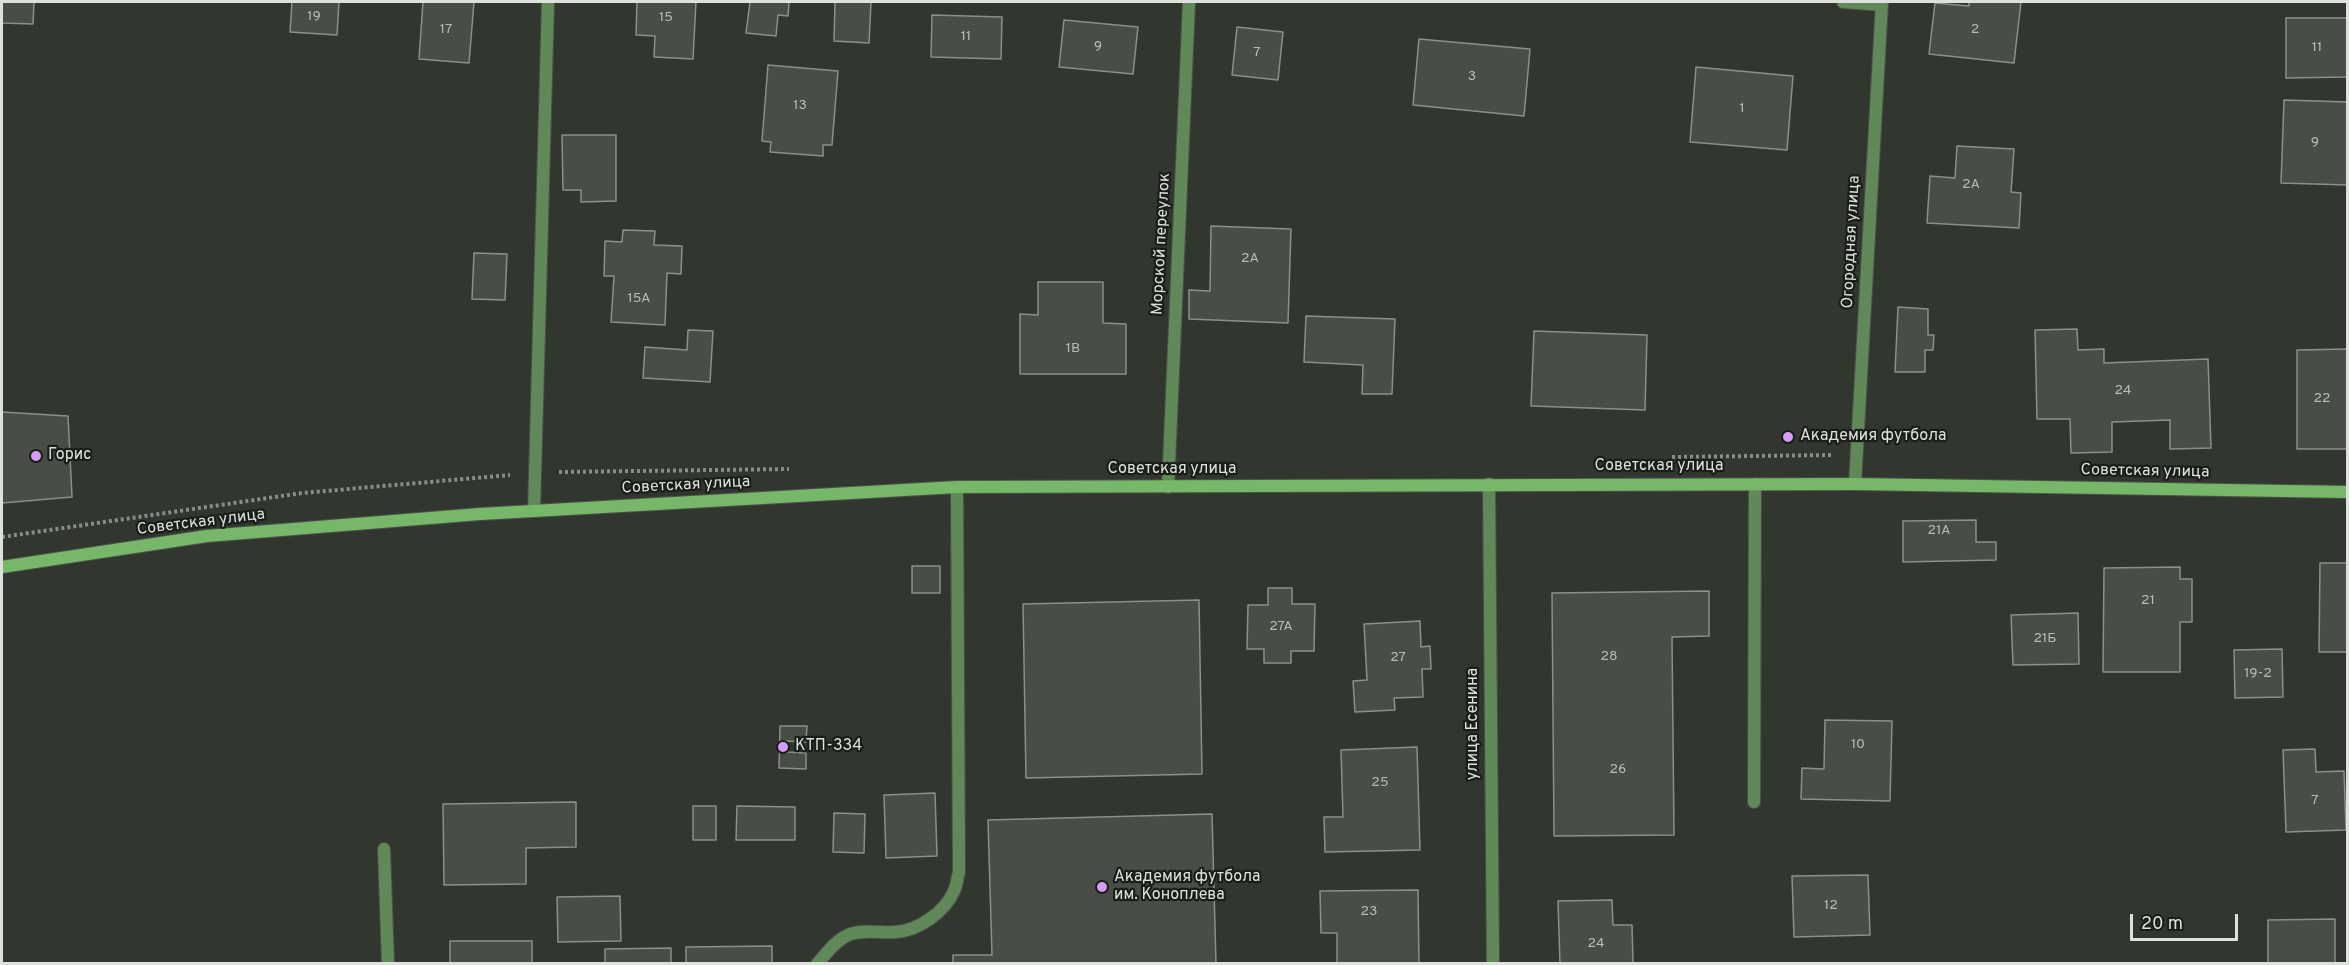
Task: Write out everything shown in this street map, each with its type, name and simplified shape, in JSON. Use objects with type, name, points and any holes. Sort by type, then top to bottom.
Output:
[{"type":"main road","name":"Советская улица","points":[[2,567],[207,536],[534,511],[957,487],[1855,484],[2348,492]]},
{"type":"street","points":[[534,511],[548,2]]},
{"type":"street","name":"Морской переулок","points":[[1168,488],[1189,2]]},
{"type":"street","points":[[1843,2],[1882,3]]},
{"type":"street","name":"Огородная улица","points":[[1855,484],[1882,3]]},
{"type":"street","name":"улица Есенина","points":[[1489,484],[1493,963]]},
{"type":"street","points":[[1754,802],[1755,484]]},
{"type":"street","points":[[817,963],[836,943],[850,934],[898,932],[916,928],[931,918],[955,890],[959,872],[957,487]]},
{"type":"street","points":[[384,849],[388,963]]},
{"type":"building","points":[[2,2],[34,2],[33,24],[2,23]]},
{"type":"building","points":[[292,2],[339,2],[337,35],[290,32]]},
{"type":"building","points":[[423,2],[474,2],[469,63],[419,59]]},
{"type":"building","points":[[637,2],[696,2],[693,59],[654,57],[655,36],[636,35]]},
{"type":"building","points":[[750,2],[789,2],[788,16],[778,15],[776,36],[746,33]]},
{"type":"building","points":[[835,2],[871,2],[869,43],[834,41]]},
{"type":"building","points":[[1969,2],[2021,2],[2014,63],[1929,54],[1935,3],[1969,6]]},
{"type":"building","points":[[932,15],[1002,17],[1001,59],[931,57]]},
{"type":"building","points":[[2286,18],[2348,18],[2348,77],[2286,78]]},
{"type":"building","points":[[1064,20],[1138,27],[1133,74],[1059,67]]},
{"type":"building","points":[[1237,27],[1283,32],[1278,80],[1232,75]]},
{"type":"building","points":[[1419,39],[1530,49],[1524,116],[1413,105]]},
{"type":"building","points":[[768,65],[838,71],[832,145],[823,145],[823,156],[770,152],[771,142],[762,141]]},
{"type":"building","points":[[1696,67],[1793,76],[1787,150],[1690,142]]},
{"type":"building","points":[[2284,100],[2348,102],[2348,185],[2281,183]]},
{"type":"building","points":[[562,135],[616,135],[616,201],[581,202],[581,190],[563,190]]},
{"type":"building","points":[[1957,146],[2014,149],[2011,192],[2021,193],[2019,228],[1927,223],[1930,176],[1955,178]]},
{"type":"building","points":[[1211,226],[1291,229],[1288,323],[1189,319],[1189,290],[1210,291]]},
{"type":"building","points":[[623,230],[655,231],[654,245],[682,246],[681,274],[667,273],[665,325],[611,322],[614,276],[604,276],[605,241],[622,242]]},
{"type":"building","points":[[474,253],[507,254],[505,300],[472,299]]},
{"type":"building","points":[[1038,282],[1103,282],[1103,323],[1126,324],[1126,374],[1020,374],[1020,314],[1038,315]]},
{"type":"building","points":[[1898,307],[1928,309],[1928,335],[1934,335],[1933,350],[1925,350],[1925,372],[1895,372]]},
{"type":"building","points":[[1306,316],[1395,319],[1392,394],[1362,394],[1363,365],[1304,362]]},
{"type":"building","points":[[2077,329],[2078,350],[2104,349],[2104,363],[2208,359],[2211,448],[2170,449],[2170,420],[2112,422],[2112,452],[2071,453],[2070,419],[2037,419],[2035,330]]},
{"type":"building","points":[[688,330],[713,331],[710,382],[643,378],[645,347],[687,350]]},
{"type":"building","points":[[1534,331],[1647,335],[1645,410],[1531,406]]},
{"type":"building","points":[[2348,349],[2348,449],[2297,449],[2297,350]]},
{"type":"building","name":"Горис","points":[[2,412],[68,416],[72,497],[2,503]]},
{"type":"building","points":[[1976,520],[1976,542],[1996,542],[1996,560],[1903,562],[1903,521]]},
{"type":"building","points":[[2320,563],[2348,563],[2348,652],[2319,652]]},
{"type":"building","points":[[912,566],[940,566],[940,593],[912,593]]},
{"type":"building","points":[[2180,567],[2180,579],[2192,579],[2192,622],[2180,622],[2180,672],[2103,672],[2104,568]]},
{"type":"building","points":[[1268,588],[1292,588],[1292,604],[1315,604],[1314,651],[1291,651],[1291,663],[1264,663],[1264,649],[1247,649],[1248,605],[1268,605]]},
{"type":"building","points":[[1709,591],[1709,636],[1672,637],[1674,835],[1554,836],[1552,593]]},
{"type":"building","points":[[1199,600],[1202,774],[1026,778],[1023,604]]},
{"type":"building","points":[[2078,613],[2079,664],[2013,665],[2011,615]]},
{"type":"building","points":[[1420,621],[1421,647],[1430,646],[1431,669],[1422,669],[1423,697],[1394,698],[1395,710],[1355,712],[1353,681],[1367,680],[1364,624]]},
{"type":"building","points":[[2282,649],[2283,697],[2235,698],[2234,650]]},
{"type":"building","points":[[1825,720],[1892,721],[1890,801],[1801,799],[1802,768],[1824,769]]},
{"type":"building","name":"КТП-334","points":[[780,726],[807,726],[806,742],[786,741],[786,752],[806,753],[806,769],[779,768]]},
{"type":"building","points":[[1417,747],[1420,850],[1325,852],[1324,817],[1343,817],[1341,750]]},
{"type":"building","points":[[2315,749],[2316,772],[2344,771],[2346,830],[2286,832],[2283,750]]},
{"type":"building","points":[[935,793],[937,856],[886,858],[884,795]]},
{"type":"building","points":[[576,802],[576,847],[526,848],[526,884],[444,885],[443,804]]},
{"type":"building","points":[[693,806],[716,806],[716,840],[693,840]]},
{"type":"building","points":[[737,806],[795,807],[795,840],[736,840]]},
{"type":"building","points":[[834,813],[865,814],[864,853],[833,852]]},
{"type":"building","name":"Академия футбола им. Коноплева","points":[[1212,814],[1216,964],[953,964],[953,955],[992,955],[988,820]]},
{"type":"building","points":[[1868,875],[1870,935],[1794,937],[1792,876]]},
{"type":"building","points":[[1418,890],[1419,964],[1337,964],[1337,933],[1321,933],[1320,891]]},
{"type":"building","points":[[620,896],[621,941],[558,942],[557,897]]},
{"type":"building","points":[[1612,900],[1613,925],[1632,925],[1633,963],[1560,964],[1558,901]]},
{"type":"building","points":[[2335,919],[2335,964],[2268,964],[2268,920]]},
{"type":"building","points":[[450,941],[532,941],[532,964],[450,964]]},
{"type":"building","points":[[772,946],[772,964],[686,964],[686,947]]},
{"type":"building","points":[[671,948],[671,964],[605,964],[605,949]]},
{"type":"place","name":"Академия футбола","points":[[1788,437]]},
{"type":"place","name":"Горис","points":[[36,456]]},
{"type":"place","name":"КТП-334","points":[[783,747]]},
{"type":"place","name":"Академия футбола им. Коноплева","points":[[1102,887]]}]
